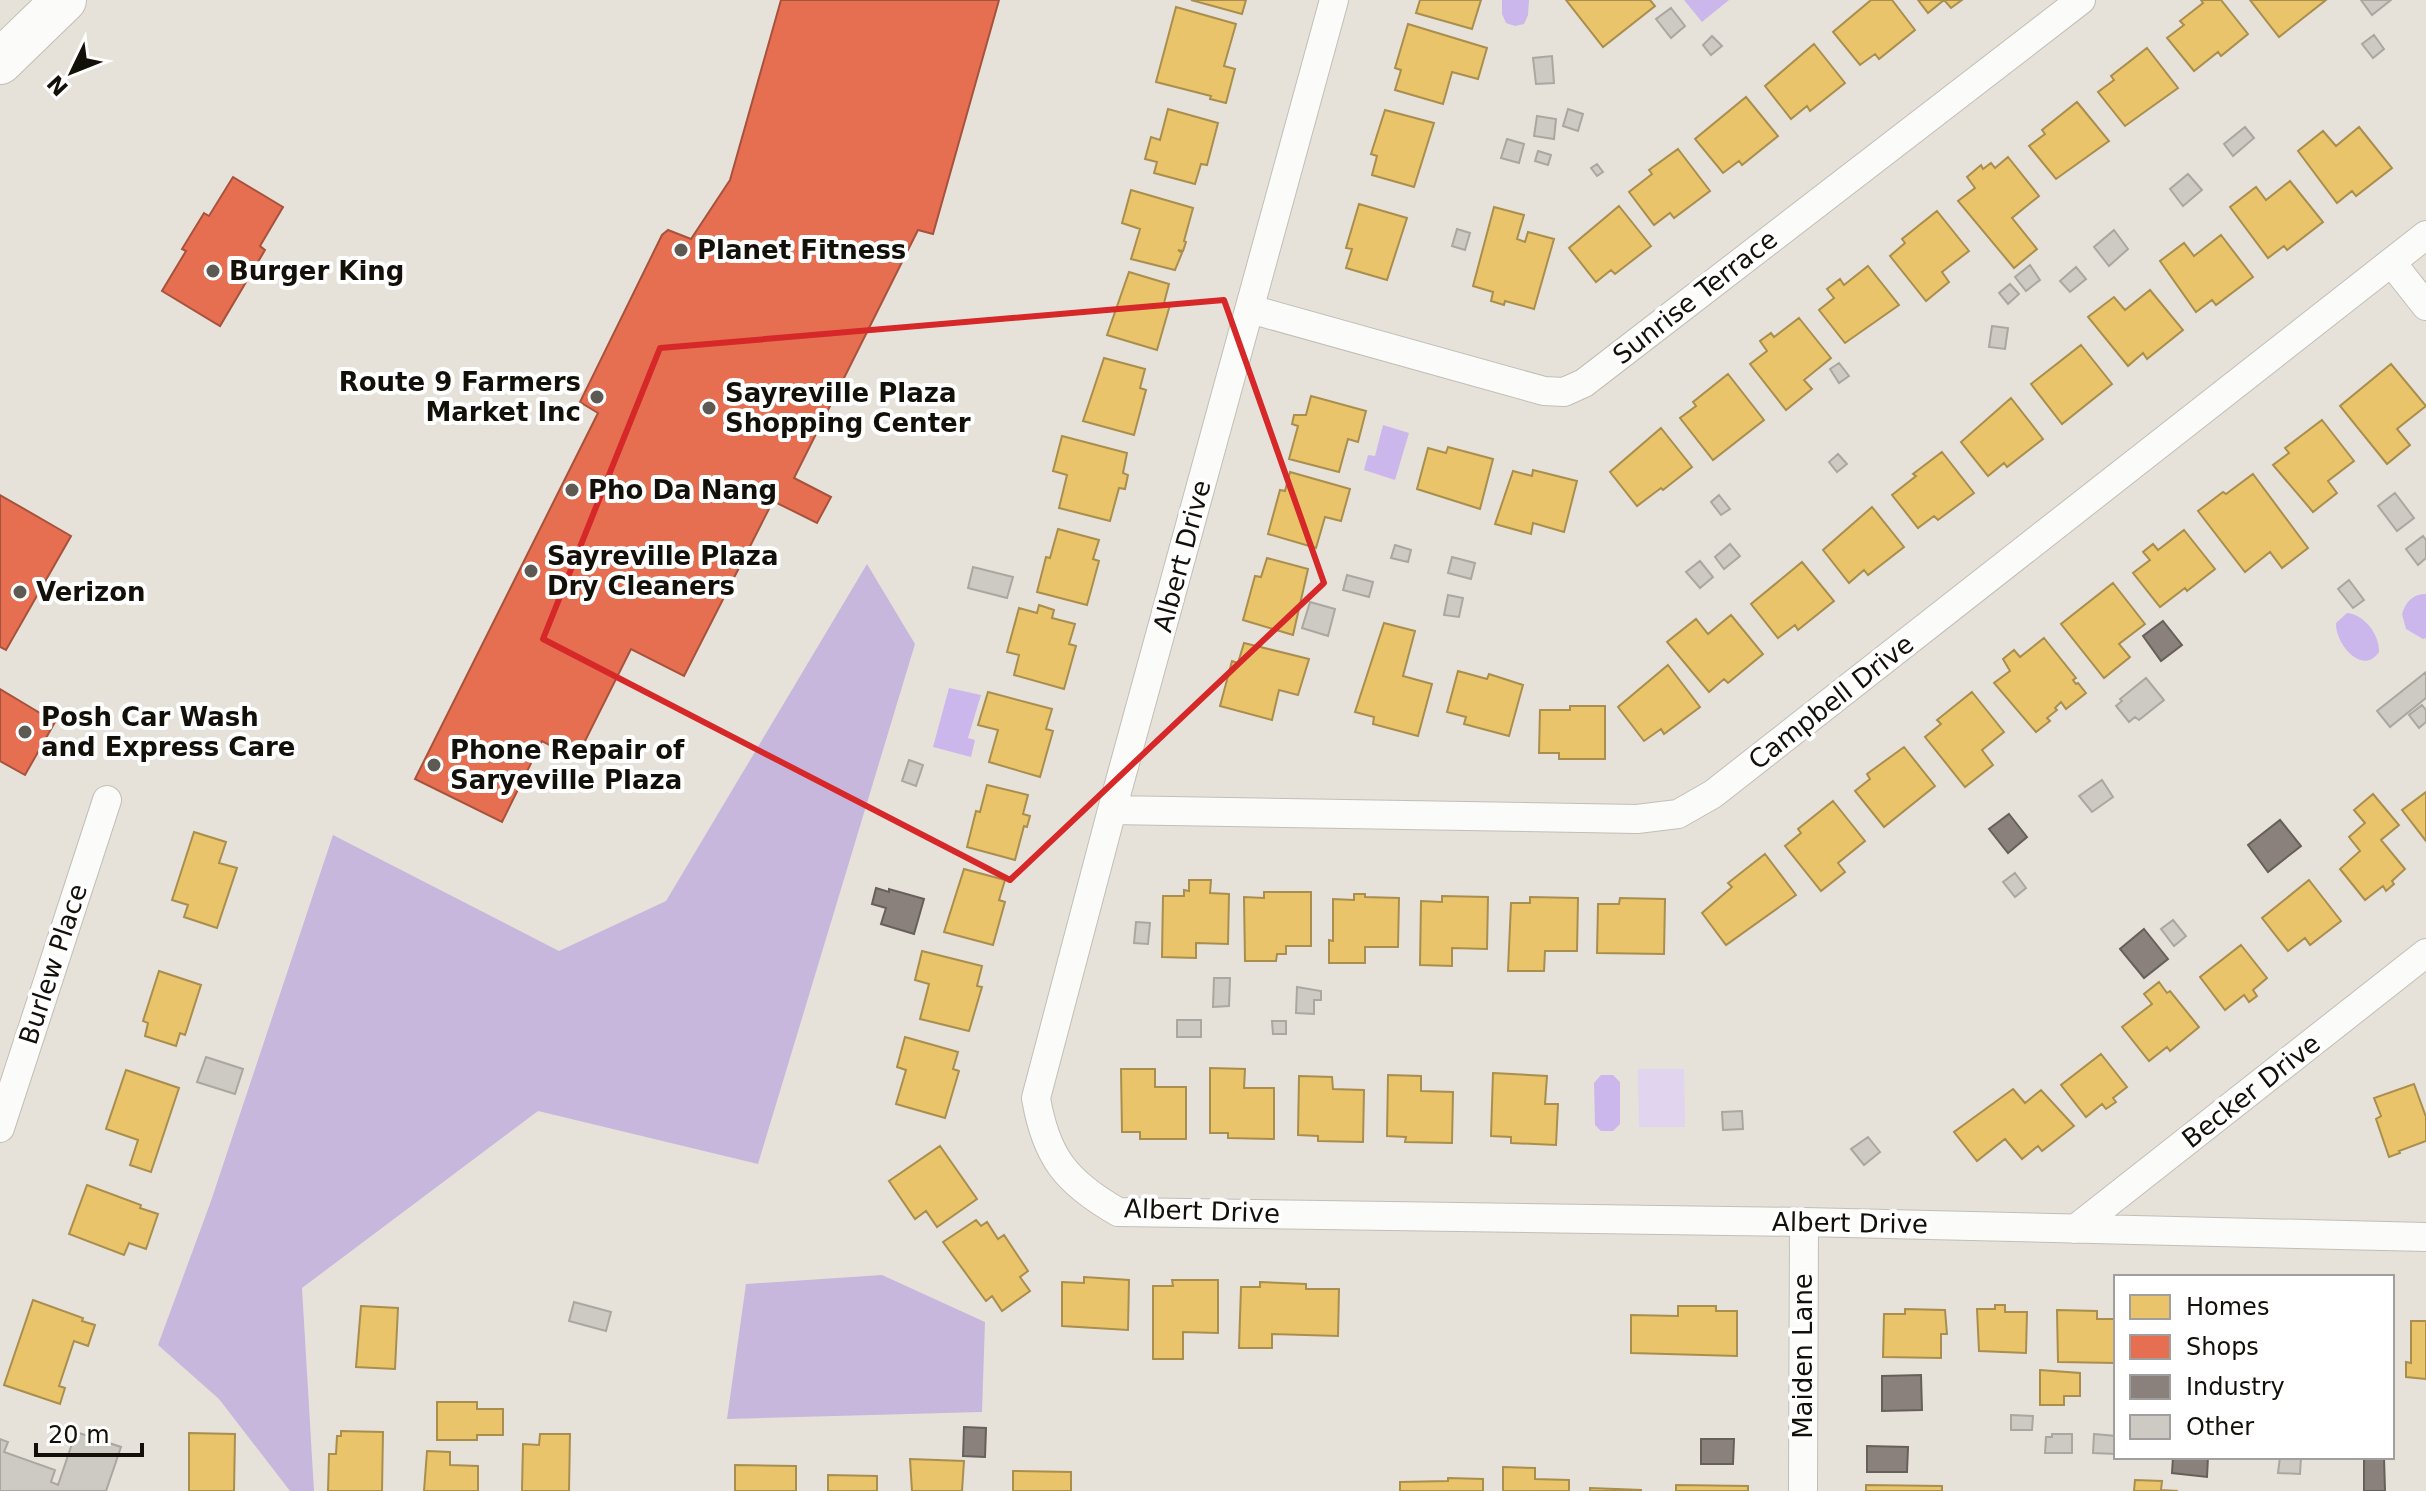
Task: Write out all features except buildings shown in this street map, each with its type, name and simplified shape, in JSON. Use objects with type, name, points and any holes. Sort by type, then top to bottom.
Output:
[{"type":"highway","points":[[0,62],[64,0]]},
{"type":"street","name":"Albert Drive","points":[[1334,0],[1036,1098],[1048,1148],[1062,1167],[1095,1199],[1118,1212],[1804,1222],[2426,1237]]},
{"type":"street","name":"Sunrise Terrace","points":[[1250,309],[1544,391],[1564,392],[1584,383],[2081,0]]},
{"type":"street","name":"Campbell Drive","points":[[1112,810],[1637,819],[1678,814],[1713,794],[2426,235]]},
{"type":"street","points":[[2392,263],[2426,306]]},
{"type":"street","name":"Burlew Place","points":[[0,1128],[107,800]]},
{"type":"street","name":"Becker Drive","points":[[2075,1229],[2426,953]]},
{"type":"street","name":"Maiden Lane","points":[[1803,1491],[1804,1222]]},
{"type":"highlighted area","points":[[1224,300],[1324,583],[1010,880],[543,639],[660,348]]},
{"type":"shaded area","points":[[1502,0],[1529,0],[1524,24],[1515,26],[1506,23]]},
{"type":"shaded area","points":[[1684,0],[1729,0],[1702,22]]},
{"type":"shaded area","points":[[1383,425],[1409,433],[1395,480],[1364,470],[1368,455],[1375,456]]},
{"type":"shaded area","points":[[867,564],[915,644],[758,1164],[538,1111],[302,1288],[314,1491],[290,1491],[219,1399],[158,1345],[211,1201],[333,835],[559,951],[666,901]]},
{"type":"shaded area","points":[[2426,594],[2426,638],[2423,639],[2406,629],[2402,614],[2411,599]]},
{"type":"shaded area","points":[[2347,613],[2365,621],[2374,632],[2379,652],[2372,659],[2358,659],[2340,639],[2336,623]]},
{"type":"shaded area","points":[[949,688],[981,695],[968,738],[975,740],[971,757],[933,747]]},
{"type":"shaded area","points":[[1638,1069],[1684,1069],[1685,1127],[1639,1127]]},
{"type":"shaded area","points":[[1601,1075],[1613,1075],[1620,1082],[1620,1124],[1613,1131],[1601,1131],[1595,1125],[1594,1083]]},
{"type":"shaded area","points":[[882,1275],[985,1322],[982,1412],[727,1419],[746,1284]]},
{"type":"place","name":"Planet Fitness","points":[[681,250]]},
{"type":"place","name":"Burger King","points":[[213,271]]},
{"type":"place","name":"Route 9 Farmers Market Inc","points":[[597,397]]},
{"type":"place","name":"Sayreville Plaza Shopping Center","points":[[709,408]]},
{"type":"place","name":"Pho Da Nang","points":[[572,490]]},
{"type":"place","name":"Sayreville Plaza Dry Cleaners","points":[[531,571]]},
{"type":"place","name":"Verizon","points":[[20,592]]},
{"type":"place","name":"Posh Car Wash and Express Care","points":[[25,732]]},
{"type":"place","name":"Phone Repair of Saryeville Plaza","points":[[434,765]]}]
